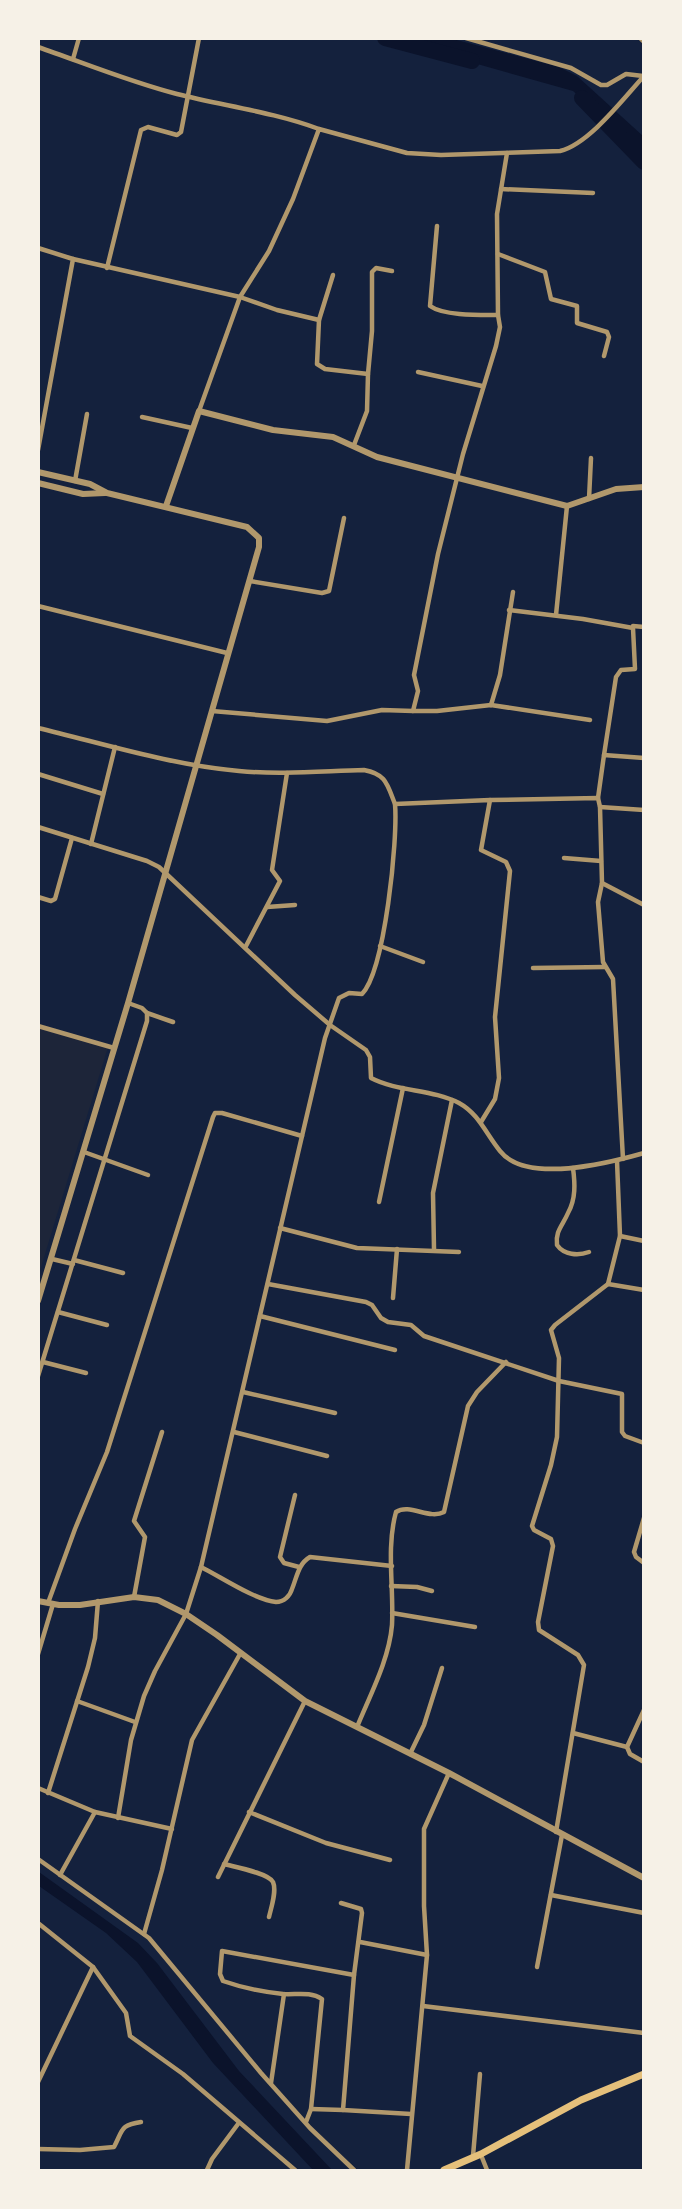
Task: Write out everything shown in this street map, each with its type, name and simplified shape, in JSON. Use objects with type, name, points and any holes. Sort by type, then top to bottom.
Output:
[{"type":"main road","points":[[444,2171],[581,2100],[643,2074]]},
{"type":"street","points":[[73,59],[79,38]]},
{"type":"street","points":[[107,268],[141,130],[148,127],[179,135],[199,38]]},
{"type":"street","points":[[466,38],[571,68],[601,85],[607,86],[626,74],[643,76]]},
{"type":"street","points":[[38,47],[134,82],[294,120],[407,153],[441,155],[567,150],[591,132],[643,76]]},
{"type":"street","points":[[166,506],[240,297],[268,251],[293,199],[319,129]]},
{"type":"street","points":[[414,711],[418,691],[414,675],[426,609],[500,327],[497,214],[507,153]]},
{"type":"street","points":[[501,189],[593,193]]},
{"type":"street","points":[[437,226],[430,306],[465,314],[498,315]]},
{"type":"street","points":[[38,248],[107,268],[240,297],[277,310],[319,320]]},
{"type":"street","points":[[498,254],[545,272],[551,299],[577,306],[577,323],[607,332],[609,337],[604,356]]},
{"type":"street","points":[[38,450],[73,259]]},
{"type":"street","points":[[354,445],[367,411],[372,331],[372,272],[376,268],[392,271]]},
{"type":"street","points":[[333,275],[319,320],[318,366],[368,374]]},
{"type":"street","points":[[418,372],[483,386]]},
{"type":"street","points":[[199,411],[273,430],[333,437],[377,457],[567,506],[615,489],[643,486]]},
{"type":"street","points":[[75,481],[87,414]]},
{"type":"street","points":[[142,416],[192,428]]},
{"type":"street","points":[[589,499],[591,458]]},
{"type":"street","points":[[38,472],[90,484],[107,493]]},
{"type":"street","points":[[38,483],[83,494],[107,493],[166,506],[247,527],[259,538],[259,547],[115,1048],[38,1301]]},
{"type":"street","points":[[556,615],[567,506]]},
{"type":"street","points":[[249,581],[322,593],[329,591],[344,518]]},
{"type":"street","points":[[491,705],[500,674],[513,592]]},
{"type":"street","points":[[38,606],[227,653]]},
{"type":"street","points":[[509,610],[643,627]]},
{"type":"street","points":[[537,1967],[551,1895],[584,1665],[578,1655],[539,1630],[538,1622],[553,1546],[551,1539],[534,1530],[532,1526],[554,1452],[559,1357],[553,1327],[608,1284],[620,1236],[613,979],[603,962],[598,902],[601,861],[598,798],[615,677],[621,670],[633,671],[635,668],[632,626]]},
{"type":"street","points":[[212,711],[327,721],[382,710],[437,711],[491,705],[590,720]]},
{"type":"street","points":[[38,728],[196,766],[287,773],[364,770],[375,772],[382,776],[395,804],[392,855],[380,946],[367,988],[362,994],[342,995],[330,1025],[201,1567],[186,1614],[155,1671],[135,1722],[118,1818]]},
{"type":"street","points":[[91,844],[115,747]]},
{"type":"street","points":[[604,754],[643,758]]},
{"type":"street","points":[[246,946],[280,881],[272,870],[287,773]]},
{"type":"street","points":[[38,774],[103,794]]},
{"type":"street","points":[[395,804],[598,798]]},
{"type":"street","points":[[481,1122],[495,1099],[499,1078],[495,1017],[510,871],[506,862],[481,850],[489,800]]},
{"type":"street","points":[[600,807],[643,810]]},
{"type":"street","points":[[38,827],[147,860],[165,872],[295,995],[330,1025],[366,1050],[370,1057],[372,1078],[452,1100],[467,1108],[481,1122],[500,1153],[510,1160],[538,1168],[573,1168],[643,1153]]},
{"type":"street","points":[[38,897],[51,901],[55,899],[72,838]]},
{"type":"street","points":[[564,858],[601,861]]},
{"type":"street","points":[[601,883],[643,905]]},
{"type":"street","points":[[267,907],[295,905]]},
{"type":"street","points":[[380,946],[423,962]]},
{"type":"street","points":[[533,968],[606,967]]},
{"type":"street","points":[[128,1003],[173,1022]]},
{"type":"street","points":[[38,1377],[107,1159],[147,1021],[147,1013]]},
{"type":"street","points":[[38,1026],[115,1048]]},
{"type":"street","points":[[379,1202],[403,1088]]},
{"type":"street","points":[[434,1250],[433,1192],[452,1100]]},
{"type":"street","points":[[38,1654],[50,1603],[75,1529],[107,1452],[213,1116],[215,1113],[222,1113],[303,1136]]},
{"type":"street","points":[[84,1152],[148,1175]]},
{"type":"street","points":[[573,1168],[573,1199],[568,1214],[558,1229],[557,1245],[561,1250],[572,1254],[589,1252]]},
{"type":"street","points":[[280,1228],[342,1245],[459,1252]]},
{"type":"street","points":[[620,1236],[643,1241]]},
{"type":"street","points":[[393,1298],[397,1249]]},
{"type":"street","points":[[52,1259],[123,1273]]},
{"type":"street","points":[[268,1284],[366,1302],[372,1305],[381,1318],[388,1322],[411,1325],[424,1336],[559,1381],[622,1394],[622,1432],[625,1436],[643,1443]]},
{"type":"street","points":[[608,1284],[643,1290]]},
{"type":"street","points":[[58,1312],[107,1325]]},
{"type":"street","points":[[260,1316],[395,1350]]},
{"type":"street","points":[[43,1362],[86,1373]]},
{"type":"street","points":[[356,1728],[390,1640],[396,1512],[403,1508],[438,1515],[444,1512],[468,1406],[477,1392],[506,1362]]},
{"type":"street","points":[[243,1392],[335,1413]]},
{"type":"street","points":[[134,1597],[145,1537],[134,1521],[162,1432]]},
{"type":"street","points":[[234,1432],[327,1456]]},
{"type":"street","points":[[295,1495],[280,1557],[284,1563],[299,1567]]},
{"type":"street","points":[[643,1518],[634,1552],[643,1563]]},
{"type":"street","points":[[201,1567],[253,1594],[277,1602],[285,1600],[291,1594],[299,1567],[305,1559],[315,1556],[392,1566]]},
{"type":"street","points":[[391,1586],[417,1587],[432,1591]]},
{"type":"street","points":[[38,1601],[80,1605],[134,1597],[158,1600],[186,1614],[305,1701],[449,1773],[643,1878]]},
{"type":"street","points":[[48,1793],[95,1638],[98,1601]]},
{"type":"street","points":[[392,1614],[475,1628]]},
{"type":"street","points":[[144,1934],[192,1740],[240,1654]]},
{"type":"street","points":[[410,1754],[424,1725],[442,1668]]},
{"type":"street","points":[[77,1700],[135,1722]]},
{"type":"street","points":[[218,1877],[305,1701]]},
{"type":"street","points":[[643,1710],[627,1747],[630,1754],[643,1762]]},
{"type":"street","points":[[573,1733],[627,1747]]},
{"type":"street","points":[[407,2171],[424,2006],[424,1829],[449,1773]]},
{"type":"street","points":[[38,1788],[95,1812],[172,1829]]},
{"type":"street","points":[[60,1875],[95,1812]]},
{"type":"street","points":[[249,1812],[326,1843],[390,1860]]},
{"type":"street","points":[[38,1858],[158,1946],[229,2035],[306,2123],[354,2171]]},
{"type":"street","points":[[224,1864],[267,1876],[273,1882],[269,1917]]},
{"type":"street","points":[[551,1895],[643,1913]]},
{"type":"street","points":[[341,1903],[362,1911],[343,2110]]},
{"type":"street","points":[[38,1923],[93,1968],[126,2013],[130,2036],[183,2074],[295,2171]]},
{"type":"street","points":[[360,1942],[426,1955]]},
{"type":"street","points":[[306,2123],[311,2109],[323,2002],[315,1995],[249,1989],[223,1981],[220,1974],[222,1951],[354,1975]]},
{"type":"street","points":[[38,2082],[93,1968]]},
{"type":"street","points":[[271,2083],[284,1994]]},
{"type":"street","points":[[424,2006],[643,2033]]},
{"type":"street","points":[[480,2074],[477,2156],[487,2171]]},
{"type":"street","points":[[311,2109],[411,2115]]},
{"type":"street","points":[[38,2149],[80,2150],[114,2147],[123,2127],[141,2122]]},
{"type":"street","points":[[207,2171],[212,2159],[238,2124]]},
{"type":"shaded area","points":[[389,39],[453,39],[559,67],[577,76],[643,136],[643,156],[573,91]]},
{"type":"shaded area","points":[[39,1025],[108,1047],[39,1274]]},
{"type":"shaded area","points":[[39,1872],[138,1943],[157,1963],[239,2071],[332,2170],[313,2170],[213,2063],[137,1962],[106,1933],[39,1886]]},
{"type":"waterway","points":[[385,38],[472,61]]},
{"type":"waterway","points":[[582,98],[644,162]]}]
